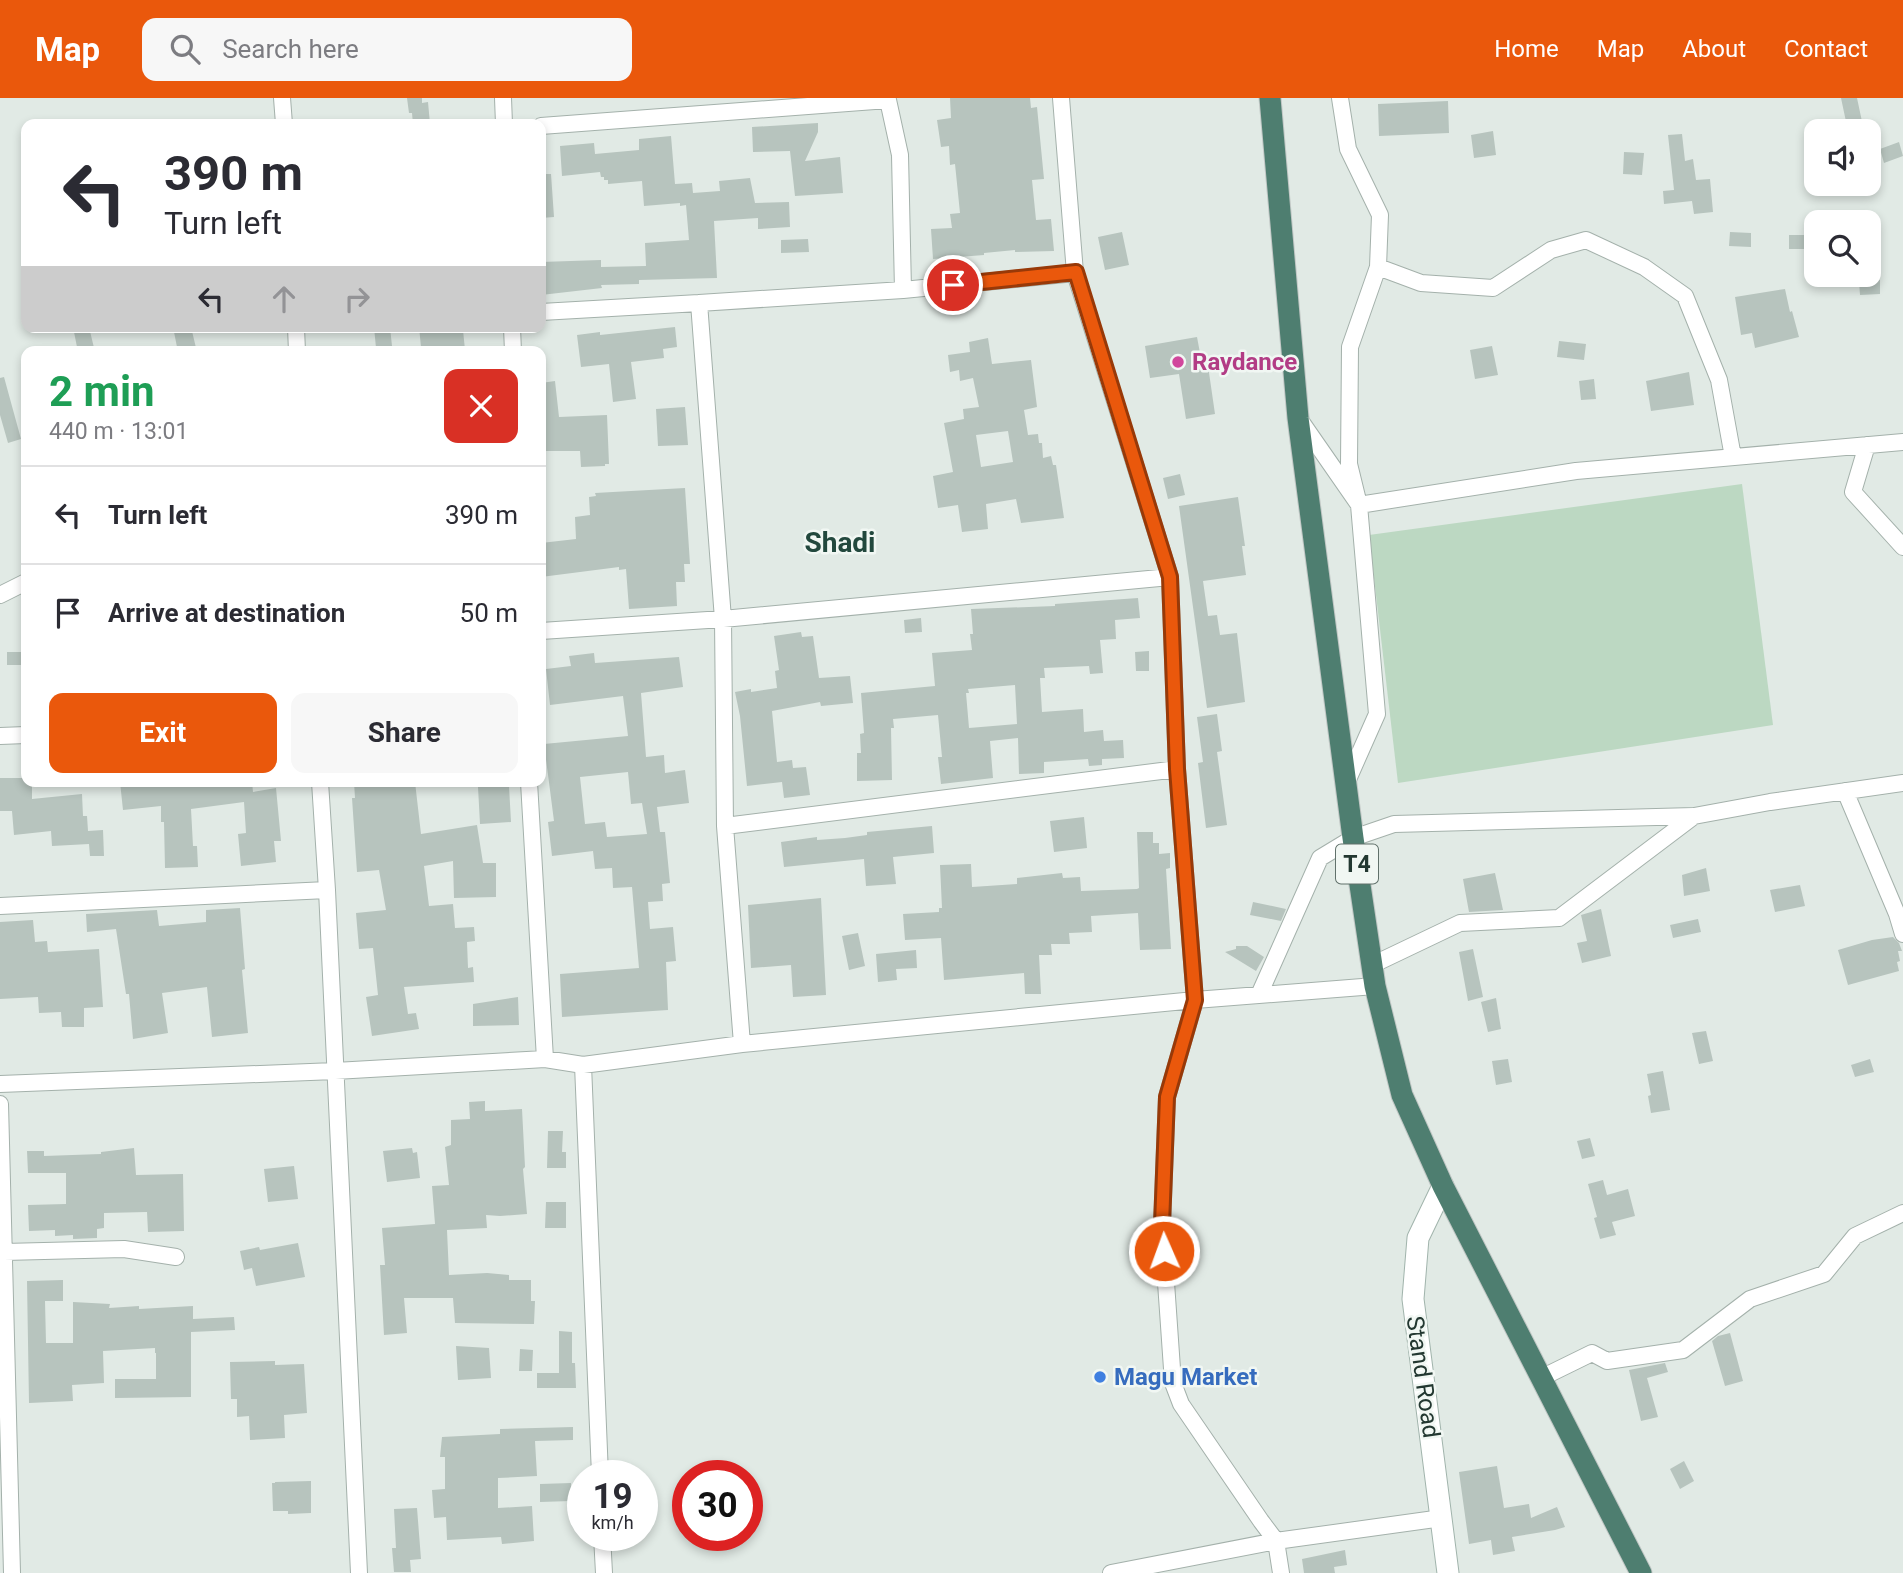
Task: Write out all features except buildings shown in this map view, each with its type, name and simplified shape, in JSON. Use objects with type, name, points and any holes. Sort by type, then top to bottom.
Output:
[{"type":"highway","name":"T4","points":[[1270,98],[1298,418],[1353,838],[1374,976],[1402,1095],[1443,1186],[1642,1573]]},
{"type":"main road","name":"Stand Road","points":[[1443,1186],[1418,1238],[1413,1299],[1448,1573]]},
{"type":"street","points":[[282,98],[284,119]]},
{"type":"street","points":[[503,98],[504,119]]},
{"type":"street","points":[[1061,98],[1076,272],[1170,577],[1177,769],[1195,1000],[1167,1097],[1162,1224],[1173,1383],[1181,1404],[1276,1541],[1281,1573]]},
{"type":"street","points":[[1339,98],[1348,149],[1380,215],[1378,267],[1350,347],[1349,464],[1359,505],[1377,714],[1346,785]]},
{"type":"street","points":[[546,126],[888,100],[900,155],[903,290]]},
{"type":"street","points":[[1378,267],[1422,283],[1493,288],[1551,250],[1586,240],[1644,267],[1685,296],[1720,380],[1733,457]]},
{"type":"street","points":[[546,312],[903,290],[1076,272]]},
{"type":"street","points":[[699,303],[723,619],[726,826],[742,1044]]},
{"type":"street","points":[[1298,418],[1359,505]]},
{"type":"street","points":[[1359,505],[1576,471],[1903,442]]},
{"type":"street","points":[[1867,445],[1853,492],[1903,547]]},
{"type":"street","points":[[546,631],[723,619],[1170,577]]},
{"type":"street","points":[[0,595],[21,585]]},
{"type":"street","points":[[0,736],[21,735]]},
{"type":"street","points":[[726,826],[1177,769]]},
{"type":"street","points":[[1259,995],[1320,858],[1353,838],[1394,824],[1694,816],[1903,783]]},
{"type":"street","points":[[320,787],[359,1573]]},
{"type":"street","points":[[529,787],[545,1059]]},
{"type":"street","points":[[1845,791],[1903,934]]},
{"type":"street","points":[[0,1084],[335,1071],[545,1059],[583,1065],[742,1044],[1259,995],[1374,976],[1460,923],[1559,918],[1694,816]]},
{"type":"street","points":[[0,906],[327,890]]},
{"type":"street","points":[[583,1065],[599,1460]]},
{"type":"street","points":[[0,1104],[12,1573]]},
{"type":"street","points":[[1541,1378],[1592,1353],[1607,1361],[1683,1350],[1750,1299],[1824,1274],[1855,1236],[1903,1213]]},
{"type":"street","points":[[4,1252],[124,1250],[176,1257]]},
{"type":"street","points":[[1105,1573],[1276,1541],[1442,1518]]},
{"type":"street","points":[[603,1551],[604,1573]]},
{"type":"green space","points":[[1742,484],[1773,725],[1398,783],[1369,535]]},
{"type":"place","name":"Raydance","points":[[1178,362]]},
{"type":"place","name":"Magu Market","points":[[1100,1377]]},
{"type":"district","name":"Shadi","points":[[840,542]]},
{"type":"route","points":[[953,285],[1076,272],[1170,577],[1177,769],[1195,1000],[1167,1097],[1162,1224],[1164,1251]]}]
